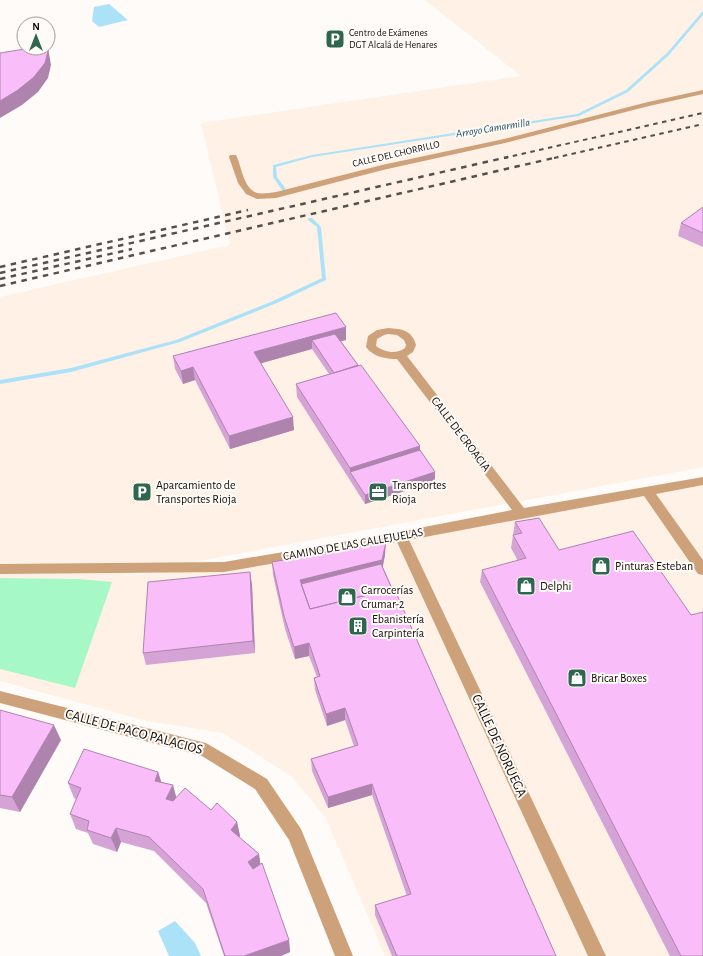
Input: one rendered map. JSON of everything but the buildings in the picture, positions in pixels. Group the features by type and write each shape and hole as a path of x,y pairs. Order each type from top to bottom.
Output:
{"street":[{"name":"CALLE DEL CHORRILLO","path":"233,157 242,183 249,192 257,196 276,195 382,168 505,141 648,104 703,92"},
{"name":"CALLE DE CROACIA","path":"400,355 521,513"},
{"name":"CAMINO DE LAS CALLEJUELAS","path":"0,569 224,567 402,537 521,513 703,482"},
{"path":"647,491 703,570"},
{"name":"CALLE DE NORUEGA","path":"402,537 597,956"},
{"name":"CALLE DE PACO PALACIOS","path":"0,697 206,750 261,784 295,835 344,956"}],"shaded area":[{"path":"425,0 703,0 703,467 119,576 224,567 703,481 703,956 385,956 326,818 291,776 223,733 147,721 0,681 0,297 230,245 201,123 521,76"}],"green space":[{"path":"0,578 79,579 112,582 75,688 0,669"}],"water":[{"path":"109,4 128,20 99,27 92,21 94,7"},
{"path":"175,921 195,943 201,956 169,956 158,931"}],"waterway":[{"name":"Arroyo Camarmilla","path":"284,189 275,177 274,166 312,156 578,115 627,91 668,54 703,13"},
{"path":"0,382 71,370 178,341 275,302 324,279 319,227 310,219"}],"railway":[{"path":"504,158 703,113"},
{"path":"554,158 703,124"},
{"path":"0,273 508,157"},
{"path":"0,286 558,157"},
{"path":"0,267 248,210"},
{"path":"0,279 132,249"}],"place":[{"name":"Centro de Exámenes DGT Alcalá de Henares","path":"335,39"},
{"name":"Aparcamiento de Transportes Rioja","path":"142,492"},
{"name":"Transportes Rioja","path":"378,492"},
{"name":"Pinturas Esteban","path":"601,566"},
{"name":"Delphi","path":"526,586"},
{"name":"Carrocerías Crumar-2","path":"347,597"},
{"name":"Ebanistería Carpintería","path":"358,626"},
{"name":"Bricar Boxes","path":"577,678"}]}
